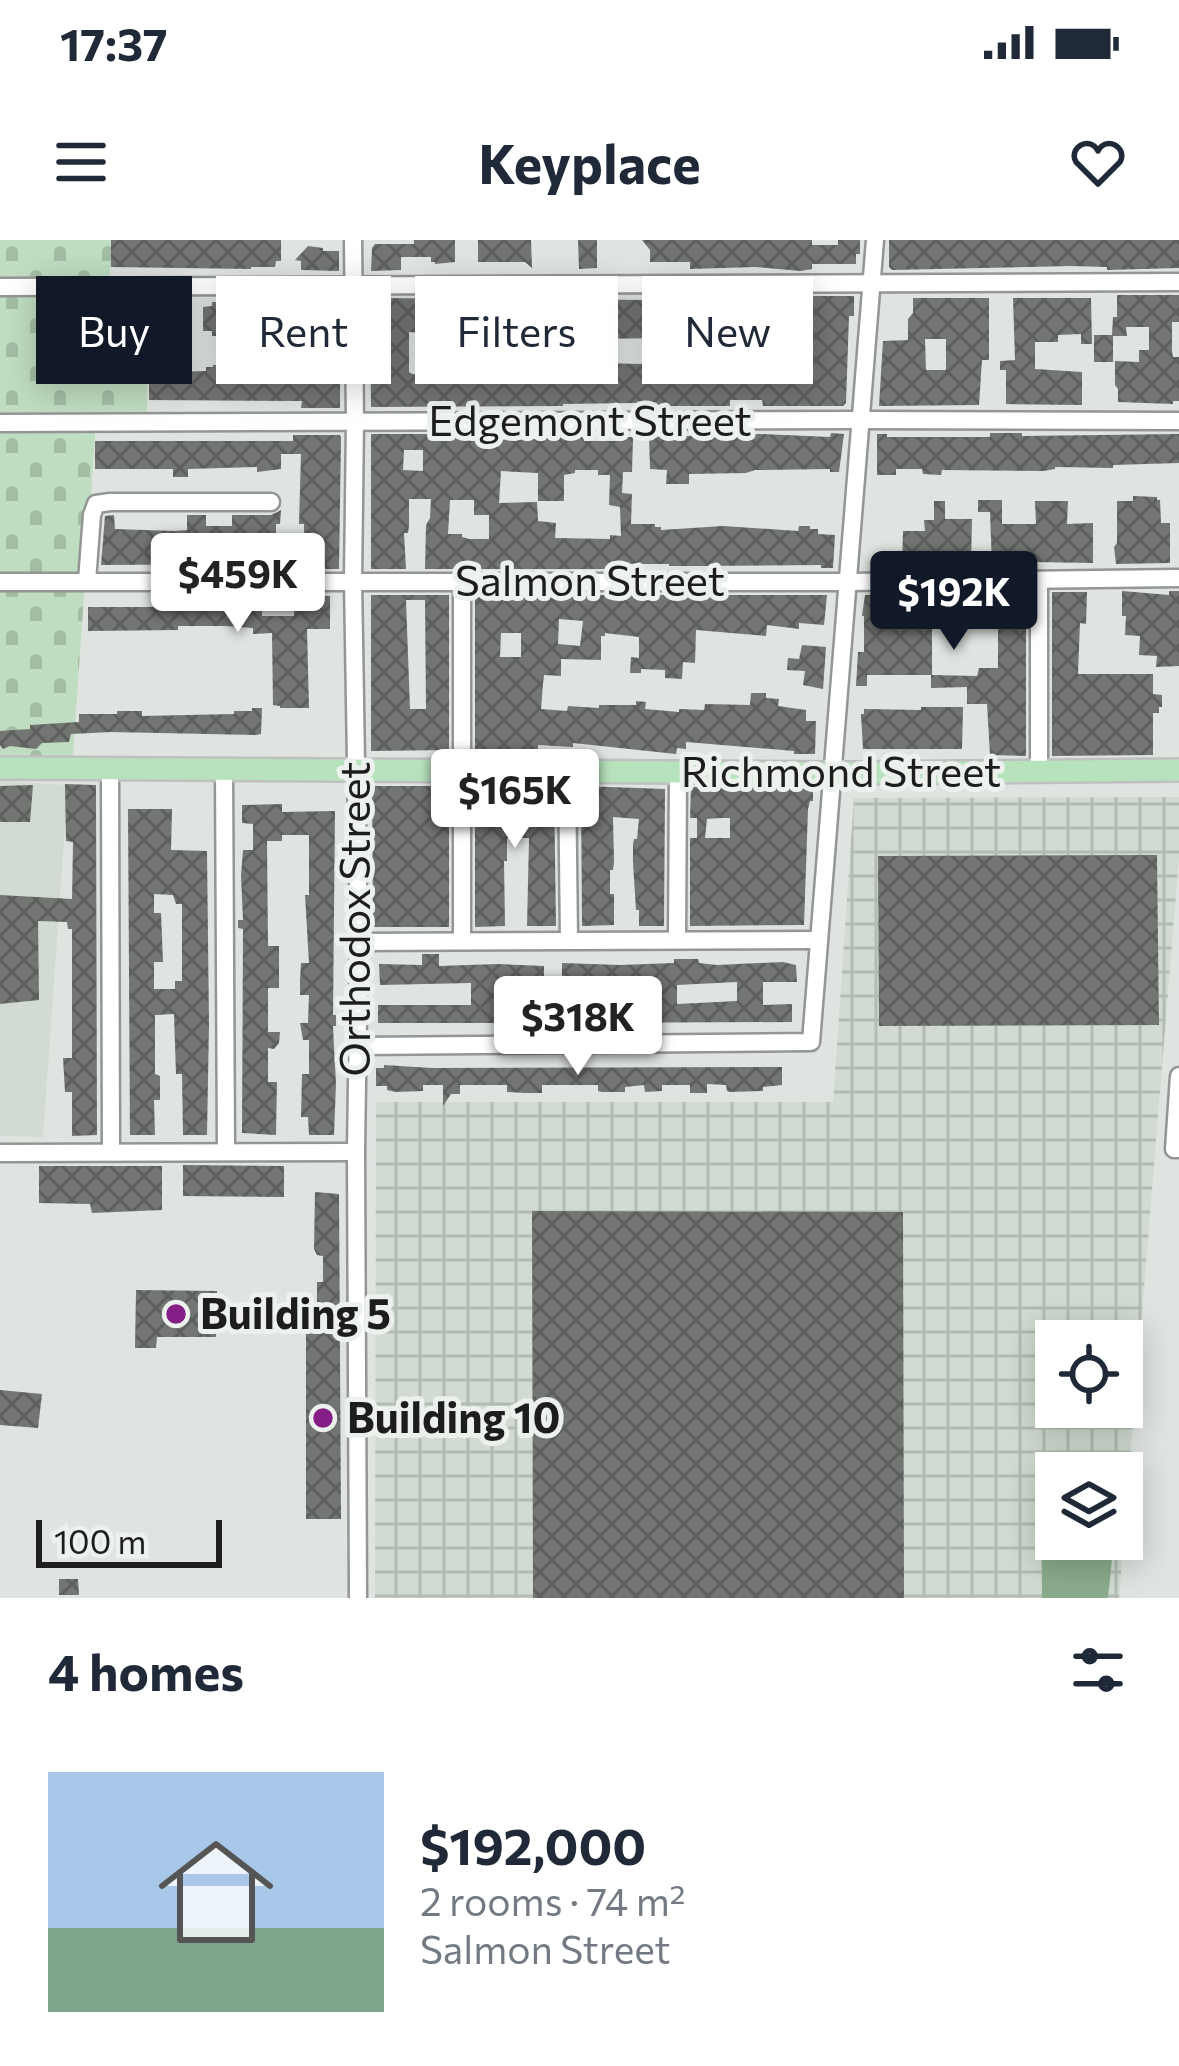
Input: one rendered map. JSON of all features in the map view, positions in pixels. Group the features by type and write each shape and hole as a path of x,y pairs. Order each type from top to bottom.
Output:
{"main road":[{"name":"Richmond Street","path":"0,768 1179,770"}],"street":[{"name":"Orthodox Street","path":"353,240 353,276"},
{"path":"356,1046 812,1042 875,240"},
{"path":"391,286 1179,282"},
{"path":"0,287 216,286"},
{"name":"Orthodox Street","path":"355,384 358,1598"},
{"name":"Edgemont Street","path":"0,423 1179,421"},
{"path":"87,581 96,504 271,502"},
{"name":"Salmon Street","path":"0,582 1179,578"},
{"path":"1039,580 1039,772"},
{"path":"462,581 463,940"},
{"path":"110,769 111,1151"},
{"path":"224,769 226,1151"},
{"path":"567,770 569,940"},
{"path":"676,940 678,772"},
{"path":"359,942 818,940"},
{"path":"1176,1149 1179,1076"},
{"path":"0,1153 356,1151"}],"shaded area":[{"path":"0,781 68,785 43,1137 0,1136"},
{"path":"1179,797 1179,857 1142,1320 1035,1320 1035,1428 1133,1428 1131,1452 1035,1452 1035,1560 1122,1560 1119,1598 375,1598 376,1102 833,1102 854,798"},
{"path":"1042,1560 1112,1560 1108,1598 1042,1598"}],"green space":[{"path":"0,240 113,240 110,276 36,276 36,384 147,384 147,423 96,423 72,769 0,768"}],"building":[{"path":"111,240 281,240 281,261 275,267 251,269 111,267"},
{"path":"414,240 455,240 455,262 435,264 431,257 401,257 401,270 371,271 375,244 414,244"},
{"path":"478,240 531,240 532,268 525,262 478,262"},
{"path":"578,240 597,240 597,268 579,269"},
{"path":"642,240 812,240 812,245 838,245 838,240 860,240 860,254 856,254 856,264 812,264 812,269 800,271 690,269 690,262 650,262 650,250"},
{"path":"889,240 1179,240 1179,268 892,270"},
{"path":"308,246 339,251 339,271 301,270 301,261 295,260"},
{"path":"1117,295 1179,295 1172,350 1173,357 1179,357 1179,401 1118,402 1115,361 1139,362 1139,350 1149,350 1149,327 1126,327 1127,336 1113,336 1113,362 1094,362 1094,335 1112,335"},
{"path":"813,296 854,296 846,403 763,406 762,400 730,400 730,406 371,407 371,384 391,384 391,298 415,298 409,372 415,374 415,384 618,384 618,363 642,364 642,384 813,384"},
{"path":"913,298 989,298 989,360 982,360 979,405 879,406 883,341 908,340 908,319","holes":["925,339 946,339 946,370 926,370"]},
{"path":"1013,298 1091,298 1092,344 1081,344 1081,334 1058,335 1058,342 1035,342 1035,369 1082,372 1082,405 1006,404 1006,370 1000,370 1000,361 1015,360"},
{"path":"618,300 642,300 642,338 618,339"},
{"path":"216,302 216,336 203,331 203,307"},
{"path":"213,365 216,384 340,384 340,408 301,408 302,401 149,400 149,384 192,384 192,371 206,371"},
{"path":"831,433 844,434 839,472 689,474 689,484 666,484 667,470 650,469 649,437 830,437"},
{"path":"990,433 1179,434 1179,463 1043,471 942,470 941,475 896,469 896,475 877,475 877,434 990,437"},
{"path":"371,434 492,440 549,438 549,434 584,437 584,441 633,437 632,472 623,472 622,493 632,494 631,524 655,524 661,530 723,526 798,531 799,526 810,526 818,534 835,535 833,568 619,564 619,569 425,569 431,499 409,499 406,569 371,569","holes":["404,450 423,450 423,471 403,470","598,470 598,475 610,475 609,505 620,507 621,536 555,538 556,523 538,521 537,502 499,503 501,471 538,473 538,501 564,501 564,475","450,500 474,500 474,515 489,515 489,539 448,534"]},
{"path":"293,435 340,435 339,569 283,569 283,560 304,560 304,524 299,524 301,454 281,454 281,469 257,472 257,467 188,469 188,477 173,477 173,469 95,469 95,441 293,441"},
{"path":"1133,496 1160,500 1161,523 1170,523 1170,563 1116,564 1117,501 1133,501"},
{"path":"978,500 1002,500 1002,524 1036,524 1035,501 1068,501 1067,524 1093,523 1093,563 992,566 990,512 978,512"},
{"path":"934,501 945,501 945,519 972,519 971,566 902,566 903,531 925,531 924,520 934,520"},
{"path":"281,510 280,524 276,524 276,561 101,565 105,516 114,515 115,529 174,531 187,530 187,515 206,515 206,526 232,526 232,515 271,515"},
{"path":"1122,591 1169,595 1169,591 1179,591 1179,666 1156,667 1157,656 1139,655 1140,636 1125,635"},
{"path":"1052,592 1087,592 1078,674 1153,674 1153,694 1162,695 1162,707 1153,713 1153,755 1052,756"},
{"path":"1026,593 1026,756 990,755 987,704 967,704 967,687 931,688 931,675 867,675 867,686 856,686 858,652 864,652 865,595","holes":["932,623 998,624 998,668 979,668 977,676 931,675"]},
{"path":"371,595 449,595 449,750 371,751","holes":["406,600 425,600 426,709 410,709"]},
{"path":"475,595 827,595 824,625 799,623 799,629 767,625 766,636 696,630 695,663 683,662 682,679 665,678 665,670 630,673 631,657 639,658 639,637 605,633 601,660 561,659 561,676 544,675 541,709 567,711 568,706 599,708 636,705 636,701 646,702 645,709 679,712 704,710 705,704 750,705 751,693 766,693 766,698 779,699 778,706 806,710 806,721 816,721 815,754 686,742 686,749 677,748 676,754 573,743 573,747 538,745 538,752 475,750","holes":["559,619 583,621 580,646 558,644","501,633 521,633 521,657 500,657"]},
{"path":"294,596 330,596 330,629 307,629 309,708 273,705 272,633 253,634 253,628 226,626 88,631 88,607 262,607 262,616 294,616"},
{"path":"802,645 826,647 823,689 803,685 805,671 787,670 788,658 799,659"},
{"path":"963,707 962,749 863,749 864,709"},
{"path":"262,708 261,734 111,732 71,734 69,742 42,743 36,749 3,749 0,745 0,731 79,722 79,714 234,714"},
{"path":"65,784 96,785 97,1135 72,1136 72,1092 65,1092 63,1058 72,1058 72,929 67,922 38,921 39,1000 0,1004 0,895 72,899 73,842 66,841"},
{"path":"33,785 30,822 0,822 0,786"},
{"path":"372,786 449,786 449,927 373,927"},
{"path":"475,786 554,787 556,926 527,926 529,838 507,838 505,926 475,927"},
{"path":"581,786 665,789 664,926 639,926 633,844 639,819 613,817 610,894 614,894 614,925 582,926"},
{"path":"691,787 813,788 808,809 804,925 690,926 690,838 697,838 697,818 690,818","holes":["730,818 730,838 705,838 707,819"]},
{"path":"282,804 282,812 335,811 334,1135 309,1135 308,1117 301,1117 302,1074 309,1074 309,1040 303,1040 300,1023 308,1023 309,995 300,995 300,980 301,963 309,963 305,895 309,895 309,835 282,835 282,841 267,841 268,946 279,946 279,988 268,988 268,1032 280,1032 279,1043 268,1048 268,1082 277,1082 276,1135 242,1133 243,929 238,928 238,920 243,920 243,850 253,850 253,824 242,823 242,805"},
{"path":"128,809 172,809 171,850 207,851 207,1135 183,1135 174,1014 155,1015 160,1100 154,1100 155,1135 130,1135","holes":["154,894 173,895 176,904 182,904 182,981 175,981 175,989 154,989 154,962 163,962 161,913 154,913"]},
{"path":"1157,855 1159,1025 879,1026 878,856"},
{"path":"422,954 439,954 439,966 544,966 544,1023 378,1023 378,1005 471,1005 471,983 380,985 379,964 422,965"},
{"path":"674,959 698,959 717,965 796,965 797,982 763,982 763,1005 792,1004 792,1022 562,1023 562,1005 581,1003 581,982 562,982 562,963 674,963","holes":["737,982 737,1001 677,1004 677,985"]},
{"path":"782,1067 782,1085 730,1092 726,1085 707,1084 707,1093 690,1093 690,1085 662,1085 662,1091 645,1092 644,1085 625,1087 625,1092 602,1092 598,1085 542,1085 542,1093 525,1093 507,1092 507,1085 460,1085 460,1094 451,1094 443,1106 443,1085 396,1092 376,1086 376,1068"},
{"path":"183,1165 284,1166 284,1197 183,1196"},
{"path":"39,1166 162,1166 162,1210 92,1213 90,1204 39,1203"},
{"name":"Building 10","path":"315,1192 339,1194 341,1519 306,1519 306,1316 317,1316 317,1282 323,1282 323,1256 314,1249"},
{"path":"532,1211 903,1212 904,1598 533,1598"},
{"name":"Building 5","path":"136,1290 217,1291 216,1337 157,1337 156,1348 135,1348"},
{"path":"0,1390 42,1394 38,1428 0,1425"},
{"path":"59,1579 78,1579 79,1595 59,1595"}],"place":[{"name":"Building 5","path":"176,1314"},
{"name":"Building 10","path":"323,1418"}]}
